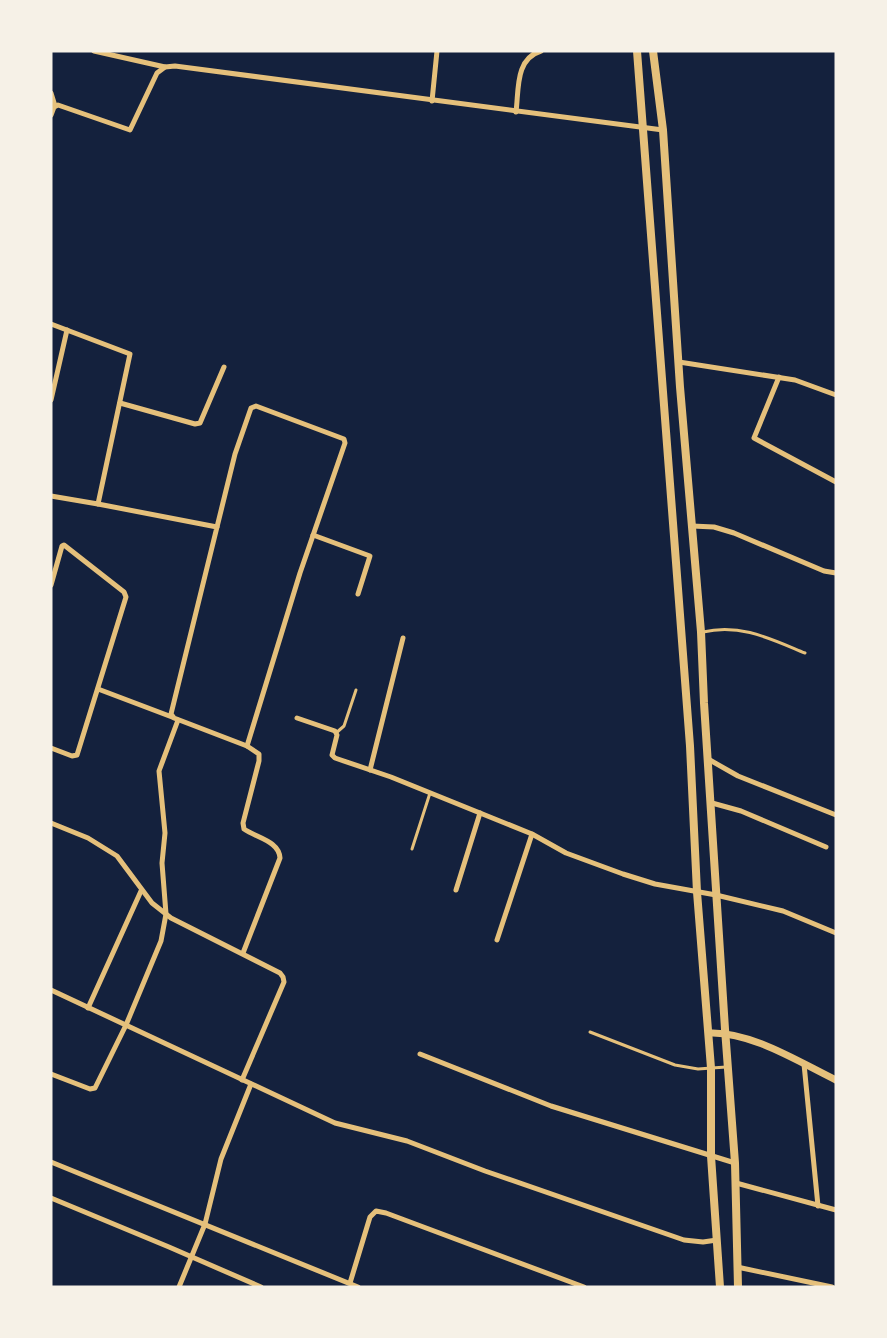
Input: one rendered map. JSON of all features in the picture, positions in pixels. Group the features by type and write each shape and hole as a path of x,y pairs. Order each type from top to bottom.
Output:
{"main road":[{"path":"637,51 690,746 697,892 711,1068 711,1156 720,1287"},
{"path":"653,51 663,130 701,632 716,895 735,1163 738,1287"}],"street":[{"path":"94,51 165,67 175,66 663,130"},
{"path":"432,101 437,51"},
{"path":"516,112 521,70 525,60 531,54 541,51"},
{"path":"55,106 130,130 157,73 165,67"},
{"path":"51,93 55,106 51,115"},
{"path":"51,324 130,354 98,504"},
{"path":"51,400 67,330"},
{"path":"679,362 795,380 836,395"},
{"path":"120,403 195,424 200,423 225,367"},
{"path":"779,377 754,438 836,482"},
{"path":"51,1074 90,1089 95,1088 126,1025 161,941 166,914 162,863 165,833 159,771 175,718 235,454 251,408 255,406 344,439 345,443 313,535 247,746"},
{"path":"51,496 217,527"},
{"path":"692,526 725,530 824,571 836,573"},
{"path":"313,535 370,556 358,594"},
{"path":"51,585 64,545 124,592 125,601 77,755 72,756 51,748"},
{"path":"370,770 403,638"},
{"path":"98,688 247,746 258,754 259,761 243,823 244,829 275,845 280,851 280,858 243,953"},
{"path":"297,718 336,733 333,757 532,834 553,847 655,884 716,895 783,911 836,933"},
{"path":"708,759 738,776 836,815"},
{"path":"712,803 741,811 826,847"},
{"path":"456,890 480,813"},
{"path":"51,823 88,838 117,856 141,891 166,914 243,953 284,977 284,982 242,1080"},
{"path":"497,940 532,834"},
{"path":"88,1008 141,891"},
{"path":"51,990 335,1123 407,1141 684,1240 703,1242 718,1239"},
{"path":"709,1034 725,1032 753,1041 836,1080"},
{"path":"420,1054 550,1106 735,1163"},
{"path":"804,1064 818,1206"},
{"path":"179,1287 206,1224 225,1149 251,1084"},
{"path":"51,1162 358,1287"},
{"path":"736,1183 836,1210"},
{"path":"51,1198 261,1287"},
{"path":"350,1283 370,1217 376,1211 584,1287"},
{"path":"737,1267 832,1287"}],"lane":[{"path":"701,632 719,628 753,632 805,653"},
{"path":"336,733 344,726 356,690"},
{"path":"412,849 430,793"},
{"path":"590,1032 675,1065 698,1069 728,1067"}]}
